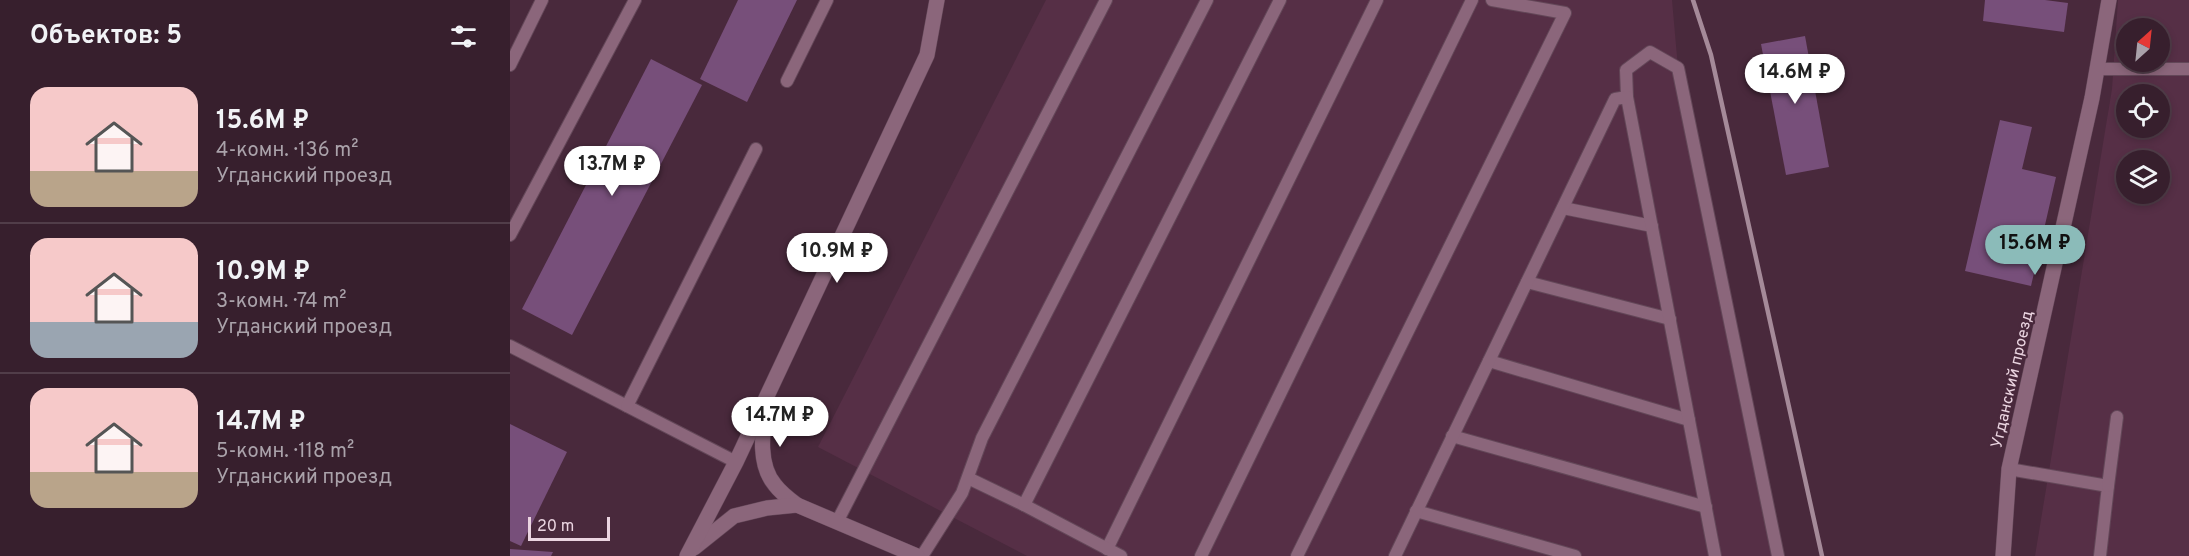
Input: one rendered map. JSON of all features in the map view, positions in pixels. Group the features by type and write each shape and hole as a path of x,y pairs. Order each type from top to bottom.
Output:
{"street":[{"path":"688,554 736,462 927,55 937,0"},
{"name":"Угданский проезд","path":"2003,556 2009,469 2097,69 2109,0"},
{"path":"769,391 762,434 765,464 773,484 796,505 916,556"},
{"path":"688,554 734,516 767,508 796,505"}],"lane":[{"path":"510,65 542,0"},
{"path":"510,235 635,0"},
{"path":"787,81 827,0"},
{"path":"837,522 1106,0"},
{"path":"922,556 962,493 982,438 1207,0"},
{"path":"1024,505 1280,0"},
{"path":"1107,549 1377,0"},
{"path":"1201,556 1472,0"},
{"path":"1297,556 1565,13 1492,0"},
{"path":"1715,556 1627,97 1626,70 1650,52 1678,68 1778,556"},
{"path":"2097,69 2189,69"},
{"path":"1395,556 1615,99 1627,97"},
{"path":"627,406 756,149"},
{"path":"1563,208 1652,225"},
{"path":"1527,282 1670,318"},
{"path":"510,346 736,462"},
{"path":"1489,361 1689,420"},
{"path":"2100,556 2117,417"},
{"path":"1452,436 1706,507"},
{"path":"2009,469 2108,486"},
{"path":"968,478 1121,556"},
{"path":"1416,511 1575,556"}],"shaded area":[{"path":"1046,0 1672,0 1678,68 1783,556 1027,556 818,447"},
{"path":"2118,0 2189,0 2189,556 2035,556 2112,89 2116,30 2116,72 2170,72 2170,18 2117,18"}],"building":[{"path":"738,0 797,0 747,102 700,79"},
{"path":"1985,0 2045,0 2068,3 2064,32 1983,21"},
{"path":"1805,36 1829,167 1786,175 1761,44"},
{"path":"651,59 702,85 572,335 522,309"},
{"path":"2000,120 2032,127 2022,169 2056,177 2031,286 1965,271"},
{"path":"510,424 567,452 521,546 510,541"},
{"path":"510,549 553,552 551,556 510,556"}],"railway":[{"path":"1693,0 1711,55 1822,556"}]}
